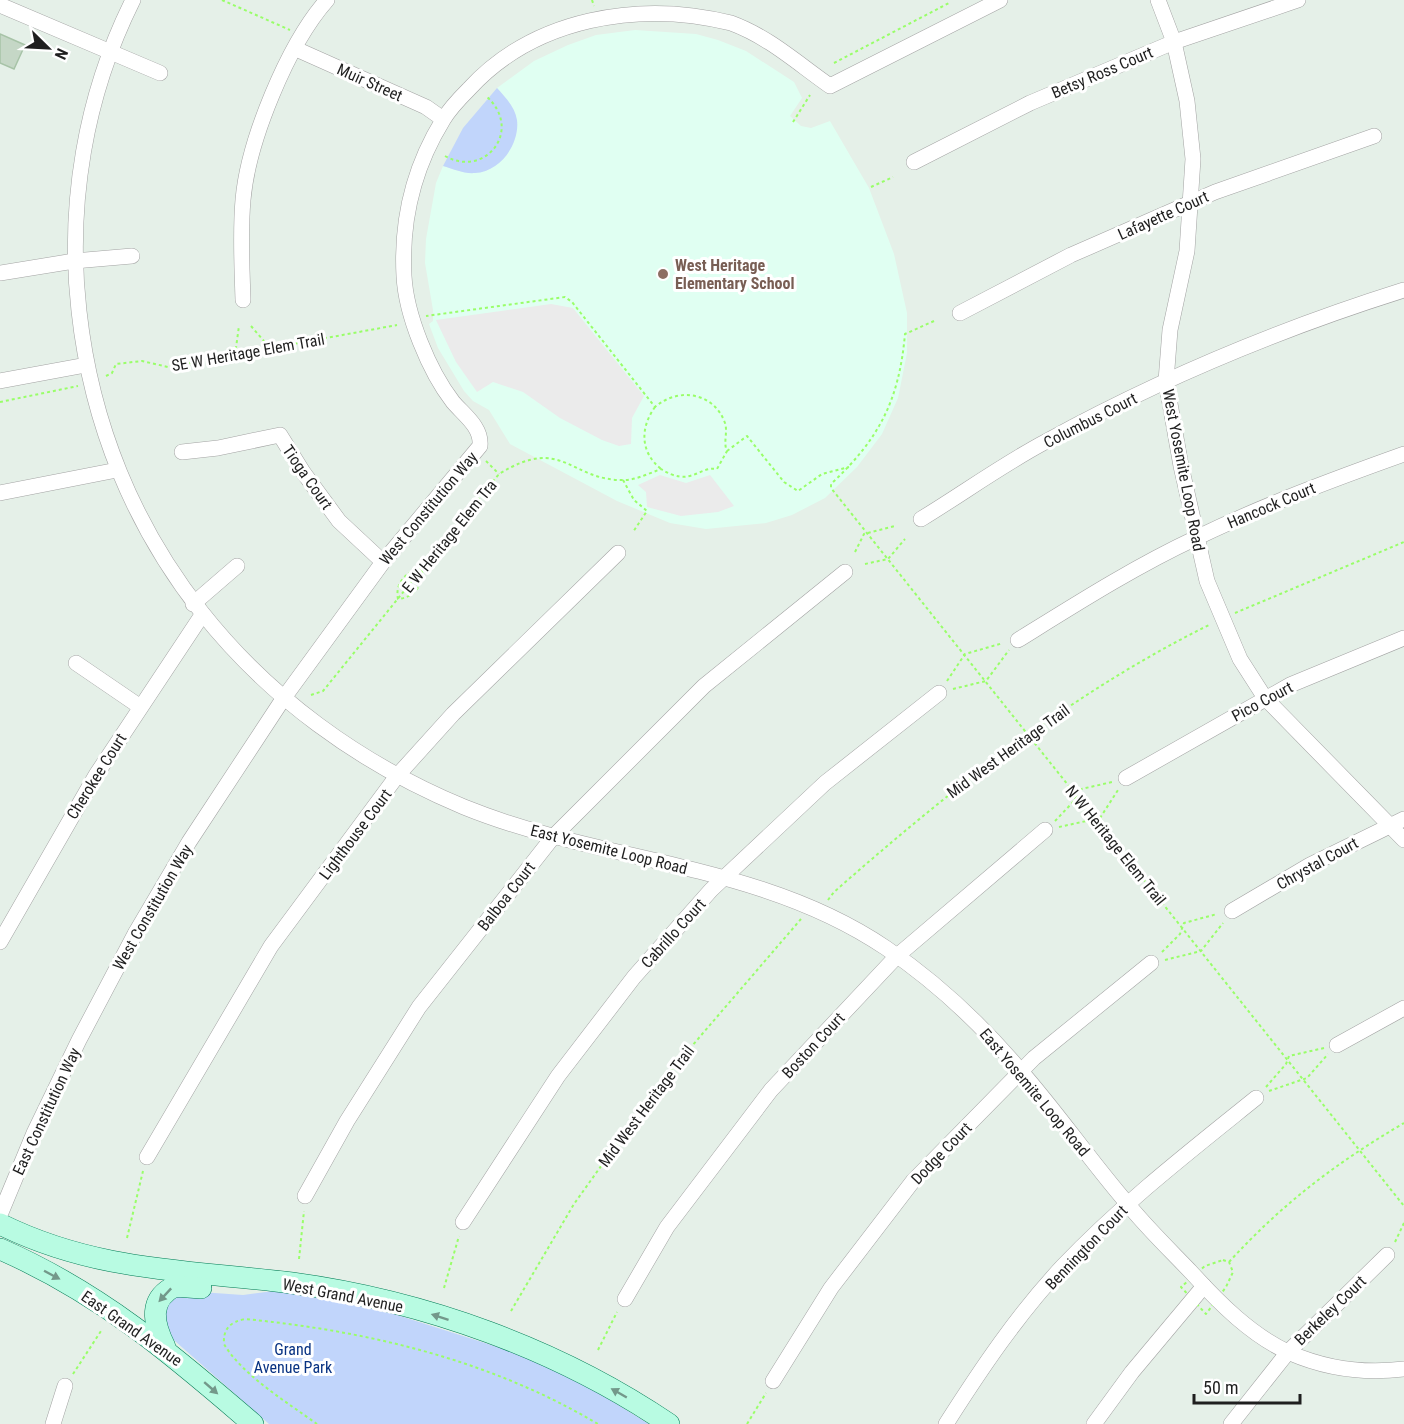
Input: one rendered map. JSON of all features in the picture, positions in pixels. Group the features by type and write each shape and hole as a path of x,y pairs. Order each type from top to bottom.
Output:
{"street":[{"name":"East Yosemite Loop Road","path":"132,0 110,52 85,138 76,208 74,261 86,365 99,417 117,470 152,540 198,609 283,699 329,734 397,776 466,808 553,837 724,876 816,908 897,956 963,1007 1021,1071 1127,1204 1204,1286 1240,1320 1288,1352 1347,1371 1382,1372 1404,1369"},
{"path":"243,300 243,198 250,161 273,93 300,42 327,0"},
{"name":"West Constitution Way","path":"79,1040 136,932 189,842 283,699 383,562 476,453 480,434 443,388 431,367 421,343 404,279 404,230 415,178 443,119 483,74 523,43 560,25 596,15 643,10 675,11 730,23 779,47 830,86 973,5 1000,0"},
{"name":"West Yosemite Loop Road","path":"1158,0 1174,42 1192,137 1192,202 1187,251 1170,330 1166,381 1196,538 1208,581 1240,658 1265,698 1404,840"},
{"name":"Betsy Ross Court","path":"914,162 1030,103 1174,42 1298,0"},
{"path":"0,5 160,73"},
{"name":"Muir Street","path":"300,42 426,107 443,119"},
{"name":"Lafayette Court","path":"960,313 1071,255 1192,202 1374,136"},
{"path":"0,273 74,261 132,256"},
{"name":"Columbus Court","path":"921,519 1044,442 1166,381 1324,315 1404,290"},
{"path":"0,381 86,365"},
{"name":"Tioga Court","path":"182,452 218,448 280,435 303,472 339,520 383,562"},
{"name":"Hancock Court","path":"1018,640 1108,585 1196,538 1324,482 1404,454"},
{"path":"0,493 117,470"},
{"name":"Lighthouse Court","path":"147,1157 271,946 397,776 453,714 618,553"},
{"name":"Cherokee Court","path":"0,942 55,843 198,609 237,566"},
{"name":"Balboa Court","path":"305,1196 347,1121 419,1007 553,837 704,686 845,572"},
{"name":"Pico Court","path":"1126,778 1265,698 1404,638"},
{"path":"76,663 139,706"},
{"name":"Cabrillo Court","path":"463,1222 558,1076 634,977 724,876 825,783 939,693"},
{"name":"Chrystal Court","path":"1232,911 1310,865 1404,819"},
{"name":"Boston Court","path":"625,1299 667,1227 771,1089 897,956 1045,830"},
{"name":"Dodge Court","path":"773,1381 831,1287 913,1181 1021,1071 1151,963"},
{"path":"1337,1045 1404,1008"},
{"name":"East Constitution Way","path":"0,1215 34,1133 79,1040"},
{"name":"Bennington Court","path":"946,1424 983,1366 1062,1268 1127,1204 1256,1098"},
{"name":"West Grand Avenue","path":"0,1224 33,1238 101,1260 185,1274 341,1291 423,1311 519,1343 579,1371 669,1424"},
{"name":"East Grand Avenue","path":"0,1249 98,1300 166,1348 253,1424"},
{"name":"Berkeley Court","path":"1231,1424 1288,1352 1387,1255"},
{"path":"166,1348 155,1327 154,1318 158,1303 164,1293 175,1286 213,1288 238,1279"},
{"path":"1094,1424 1132,1372 1204,1286"},
{"path":"53,1424 65,1386"}],"path":[{"path":"222,0 300,42"},
{"path":"834,63 949,3"},
{"path":"793,122 810,95"},
{"path":"445,156 455,161 467,162 487,155 496,147 502,135 502,121 496,105 486,96"},
{"path":"872,187 893,177"},
{"path":"432,315 565,297 572,302 655,406"},
{"path":"727,451 747,436 784,482 798,491 822,474 849,467 869,445 884,418 896,383 905,334 934,321"},
{"name":"SE W Heritage Elem Trail","path":"106,376 112,373 116,364 138,361 168,368 396,325"},
{"path":"235,355 239,326"},
{"path":"252,326 270,348"},
{"path":"0,402 70,389"},
{"path":"661,469 649,456 644,440 647,421 655,406 676,395 687,394 704,399 713,405 724,422 727,451"},
{"name":"E W Heritage Elem Tra","path":"311,695 323,692 499,474 523,461 552,457 588,473 623,480 661,469 676,476 694,476 717,469 727,451"},
{"path":"476,453 499,474"},
{"name":"N W Heritage Elem Trail","path":"849,467 831,484 831,488 1404,1206"},
{"path":"623,480 634,500 647,511 633,532"},
{"path":"855,552 864,534 895,526"},
{"path":"865,564 888,559 905,539"},
{"path":"1239,611 1404,542"},
{"path":"417,569 422,569 422,580 415,592 398,599 398,588 404,576 417,569"},
{"name":"Mid West Heritage Trail","path":"828,900 834,892 934,805 1028,734 1076,702 1206,627"},
{"path":"939,693 964,654 1018,640"},
{"path":"939,693 986,681 1018,640"},
{"path":"1045,830 1075,800 1077,790 1126,778"},
{"path":"1045,830 1096,820 1126,778"},
{"path":"1151,963 1180,934 1184,923 1232,911"},
{"path":"1151,963 1201,951 1232,911"},
{"name":"Mid West Heritage Trail","path":"511,1311 574,1204 661,1082 802,918"},
{"path":"1256,1098 1286,1064 1287,1058 1337,1045"},
{"path":"1256,1098 1279,1086 1304,1079 1337,1045"},
{"path":"1229,1262 1292,1199 1359,1150 1404,1123"},
{"path":"127,1238 147,1157"},
{"path":"299,1259 305,1196"},
{"path":"444,1288 463,1222"},
{"path":"1387,1255 1404,1223"},
{"path":"1205,1266 1223,1260 1229,1262 1233,1272 1226,1287"},
{"path":"598,1350 625,1299"},
{"path":"317,1424 261,1382 228,1352 224,1344 224,1335 235,1321 245,1319 308,1326 393,1341 498,1376 598,1424"},
{"path":"65,1386 101,1331"},
{"path":"747,1424 773,1381"}],"shaded area":[{"name":"West Heritage Elementary School","path":"635,30 696,34 718,40 746,51 794,82 802,98 790,116 801,126 811,128 830,121 869,188 894,254 907,313 907,353 898,398 882,434 857,467 825,498 792,515 766,523 706,529 670,523 617,501 510,444 489,410 473,401 464,391 438,348 429,324 433,321 433,310 425,263 426,239 436,183 443,166 463,172 486,171 507,155 511,105 497,88 534,61 568,45 596,35"},
{"path":"551,304 573,308 644,396 632,418 631,444 619,446 602,440 560,418 523,392 493,382 477,392 456,362 436,320"},
{"path":"660,475 686,483 710,475 734,506 718,512 681,516 647,507 646,492 638,485"}],"green space":[{"path":"497,88 507,99 516,115 517,129 512,147 493,168 484,171 463,172 443,166 463,128"},
{"name":"Grand Avenue Park","path":"186,1291 243,1295 274,1291 293,1292 369,1306 519,1354 578,1380 649,1424 269,1424 167,1334 165,1312 168,1303"}],"building":[{"path":"0,34 25,45 14,69 0,63"}],"place":[{"name":"West Heritage Elementary School","path":"663,274"}]}
